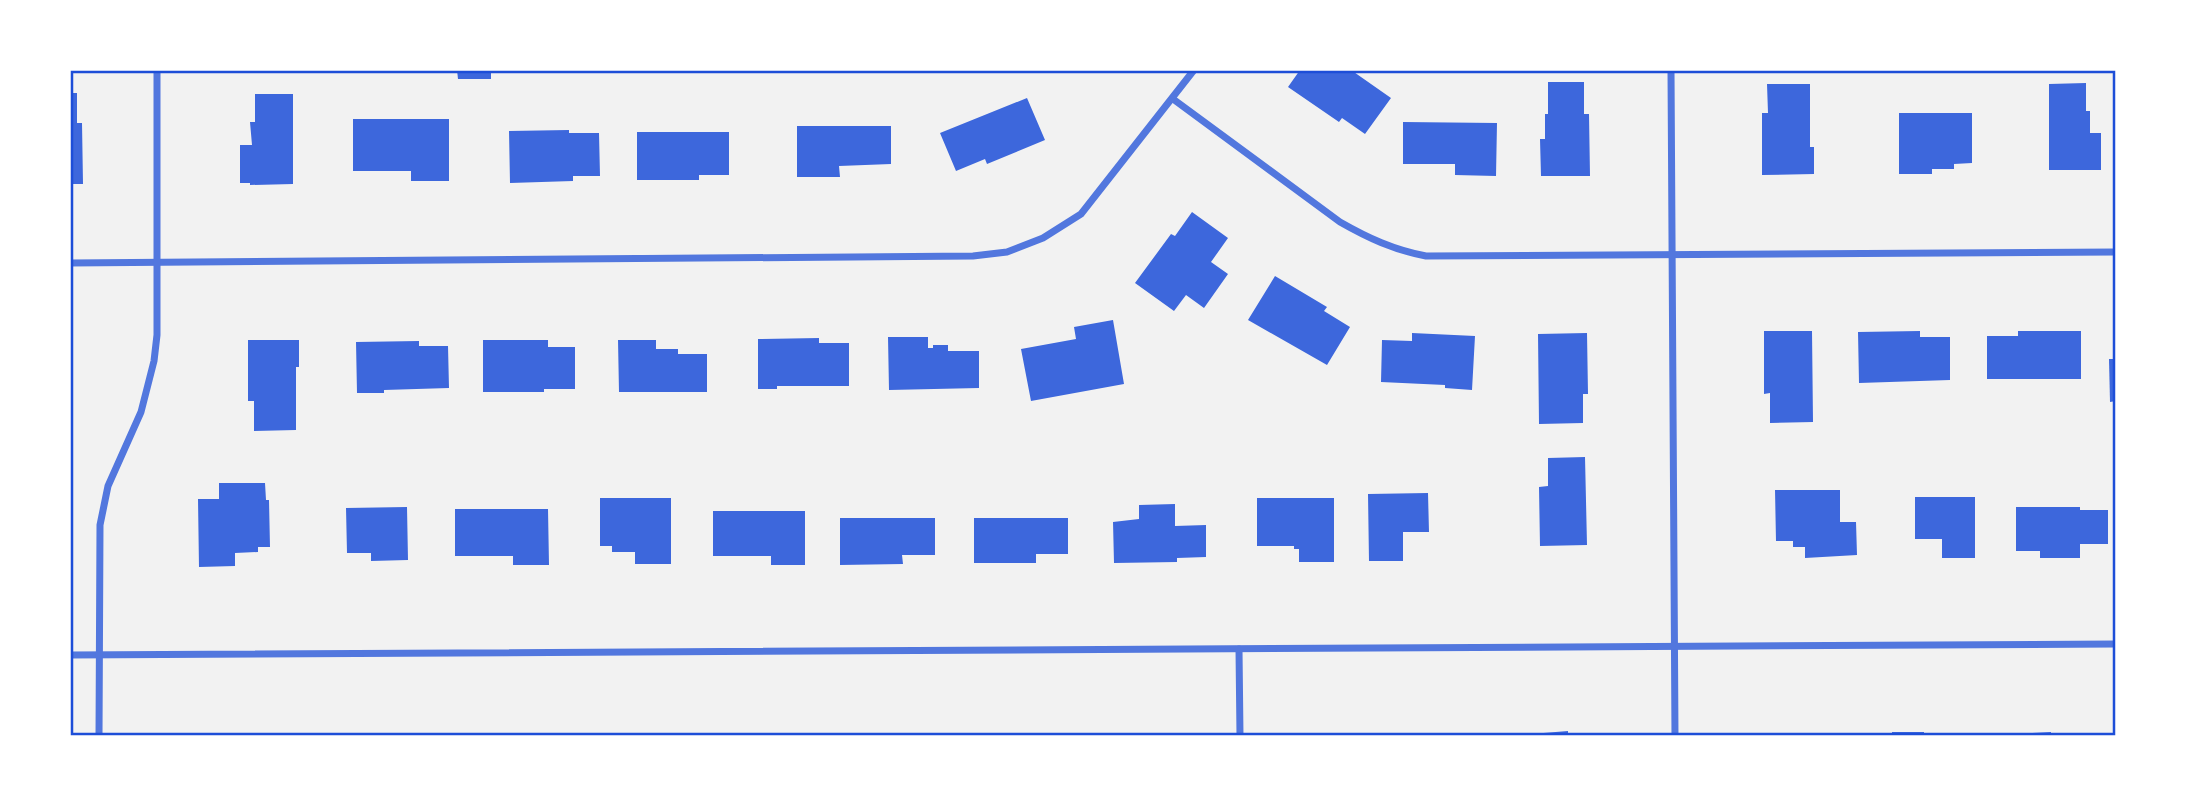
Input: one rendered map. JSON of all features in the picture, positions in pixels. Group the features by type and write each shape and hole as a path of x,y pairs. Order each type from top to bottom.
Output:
{"street":[{"path":"99,736 100,525 108,486 141,412 149,385 157,335 157,70"},
{"path":"70,263 973,256 1007,252 1043,239 1081,214 1194,70"},
{"path":"1671,70 1675,736"},
{"path":"1172,99 1339,222 1369,239 1400,251 1426,256 2116,252"},
{"path":"70,655 2116,644"},
{"path":"1239,649 1240,736"}],"building":[{"path":"457,70 491,70 491,79 458,79"},
{"path":"1300,70 1351,70 1391,98 1365,134 1342,118 1339,122 1288,87"},
{"path":"1548,82 1584,82 1584,114 1589,114 1590,176 1541,176 1540,139 1545,139"},
{"path":"2086,83 2086,111 2090,111 2090,133 2101,133 2101,170 2049,170 2049,84"},
{"path":"1767,84 1810,84 1810,147 1814,147 1814,174 1762,175 1762,113 1768,113"},
{"path":"70,93 77,93 77,123 82,123 83,184 70,184"},
{"path":"255,94 293,94 293,184 240,183 240,145 252,145 250,122 255,122"},
{"path":"1027,98 1045,140 987,164 985,159 956,171 940,133"},
{"path":"1899,113 1972,113 1972,163 1954,164 1954,169 1932,169 1932,174 1899,174"},
{"path":"353,119 449,119 449,181 411,181 411,171 353,171"},
{"path":"1403,122 1497,123 1496,176 1455,175 1455,164 1403,164"},
{"path":"797,126 891,126 891,164 839,166 840,177 797,177"},
{"path":"569,130 569,133 599,133 600,176 573,176 573,181 510,183 509,131"},
{"path":"637,132 729,132 729,175 699,175 699,180 637,180"},
{"path":"1192,212 1228,238 1211,262 1228,274 1204,308 1186,295 1174,311 1135,283 1171,234 1175,236"},
{"path":"1275,276 1327,307 1324,311 1350,327 1327,365 1248,320"},
{"path":"1113,320 1124,384 1031,401 1021,349 1076,339 1074,327"},
{"path":"1764,331 1812,331 1813,422 1770,423 1770,393 1764,394"},
{"path":"1920,331 1920,337 1950,337 1950,380 1859,383 1858,332"},
{"path":"2018,331 2081,331 2081,379 1987,379 1987,336 2018,336"},
{"path":"1412,333 1475,336 1472,390 1445,388 1445,385 1381,382 1382,340 1412,341"},
{"path":"1587,333 1588,394 1583,394 1583,423 1539,424 1538,334"},
{"path":"888,337 928,337 928,348 933,348 933,345 948,345 948,351 979,351 979,388 889,390"},
{"path":"819,338 819,343 849,343 849,386 777,386 777,389 758,389 758,339"},
{"path":"248,340 299,340 296,430 254,431 254,401 248,401"},
{"path":"483,340 548,340 548,347 575,347 575,389 483,392"},
{"path":"618,340 656,340 656,349 678,349 678,354 707,354 707,392 619,392"},
{"path":"419,341 419,346 448,346 449,388 357,393 356,342"},
{"path":"2109,359 2116,359 2116,401 2110,402"},
{"path":"1585,457 1587,545 1540,546 1539,487 1548,486 1548,458"},
{"path":"219,483 265,483 266,500 269,500 270,547 258,547 258,552 235,553 235,566 199,567 198,499 219,499"},
{"path":"1775,490 1840,490 1840,522 1856,522 1857,555 1805,558 1805,547 1793,547 1793,541 1776,541"},
{"path":"1428,493 1429,532 1403,532 1403,561 1369,561 1368,494"},
{"path":"1915,497 1975,497 1975,558 1942,558 1942,539 1915,539"},
{"path":"600,498 671,498 671,564 635,564 635,552 612,552 612,546 600,546"},
{"path":"1257,498 1334,498 1334,562 1299,562 1299,549 1294,549 1294,546 1257,546"},
{"path":"1175,504 1175,526 1206,525 1206,557 1177,558 1177,562 1114,563 1113,522 1139,519 1139,505"},
{"path":"407,507 408,560 371,561 371,553 347,553 346,508"},
{"path":"2016,507 2108,510 2108,544 2080,544 2080,558 2040,558 2040,551 2016,551"},
{"path":"455,509 548,509 549,565 513,565 513,556 455,556"},
{"path":"713,511 805,511 805,565 771,565 771,556 713,556"},
{"path":"840,518 935,518 935,555 902,555 903,564 840,565"},
{"path":"974,518 1068,518 1068,554 1036,554 1036,563 974,563"},
{"path":"1568,731 1568,736 1531,736 1531,734"},
{"path":"1892,732 1924,732 1924,736 1892,736"},
{"path":"2051,732 2051,736 2016,736 2016,734"}]}
